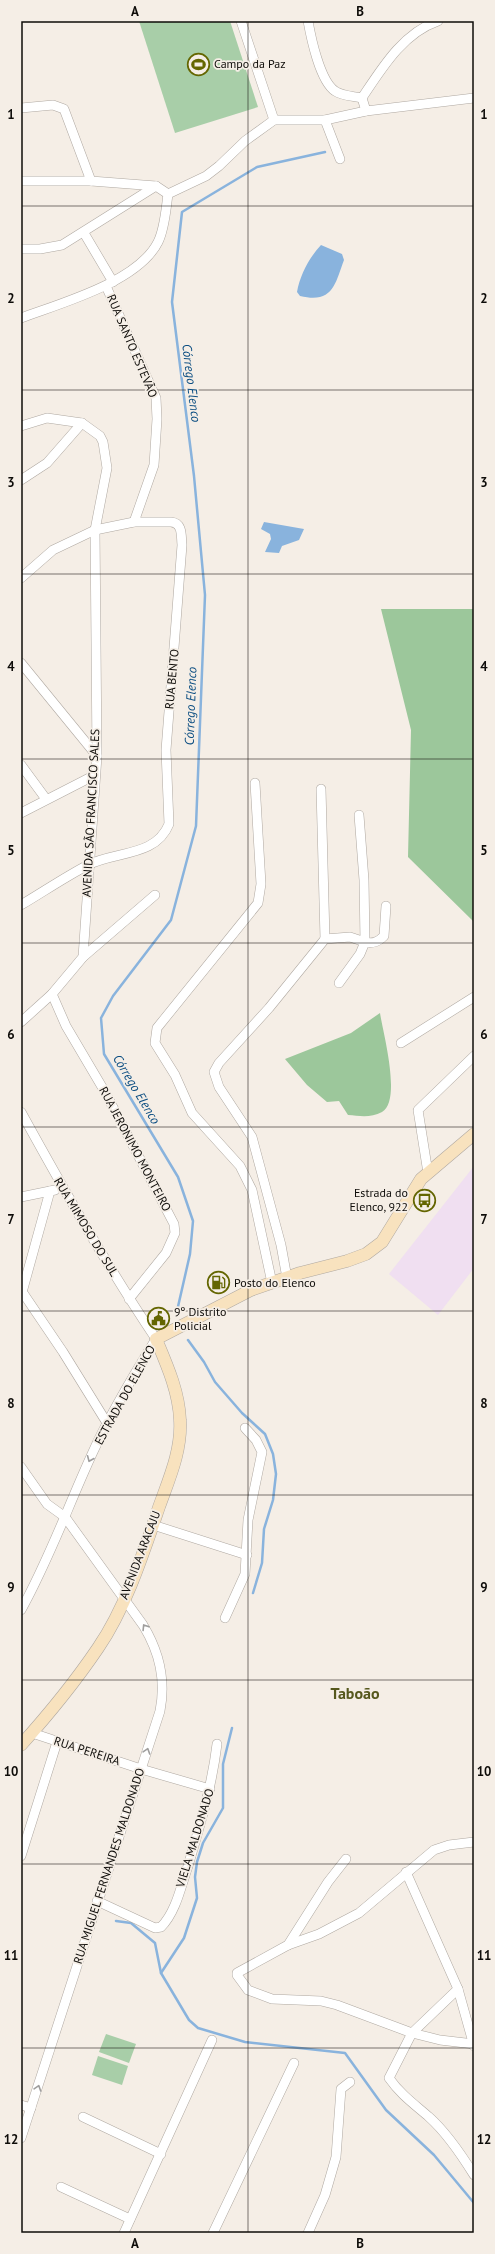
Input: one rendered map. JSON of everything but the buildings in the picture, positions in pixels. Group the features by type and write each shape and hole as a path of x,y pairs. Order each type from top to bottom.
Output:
{"street":[{"path":"241,21 274,120"},
{"path":"308,21 323,76 330,88 342,94 362,98"},
{"path":"362,98 398,48 415,33 438,21"},
{"path":"362,98 366,111"},
{"path":"21,181 91,181 156,186 168,194 206,176 219,166 245,141 274,120 325,120 366,111 474,98"},
{"path":"21,108 53,105 64,109 91,181"},
{"path":"325,120 340,159"},
{"path":"21,249 40,249 62,245 84,233 156,186"},
{"name":"RUA SANTO ESTEVÃO","path":"134,522 154,465 157,434 156,398 110,284 148,256 159,242 168,194"},
{"path":"21,318 110,284 84,233"},
{"path":"21,426 46,418 82,424"},
{"path":"21,480 47,463 82,424"},
{"name":"AVENIDA SÃO FRANCISCO SALES","path":"82,424 100,436 106,451 107,468 95,530 97,756 83,956"},
{"name":"RUA BENTO","path":"21,578 53,550 95,530 134,522 176,522 180,526 181,534 166,750 170,824 162,839 149,847 89,865"},
{"path":"21,663 97,756"},
{"path":"21,765 46,799"},
{"path":"21,813 95,775"},
{"path":"255,783 261,884 258,903 157,1028 155,1039 157,1048 175,1075 192,1113 240,1166 252,1190 272,1283"},
{"path":"287,1278 281,1245 252,1137 219,1087 214,1072 219,1063 269,1008 325,939 321,788"},
{"path":"339,983 360,954 365,942 364,880 359,814"},
{"path":"21,905 89,865"},
{"path":"21,1022 52,994 83,956 155,896"},
{"path":"325,939 350,938 371,944 378,941 384,936 386,906"},
{"name":"RUA JERONIMO MONTEIRO","path":"52,994 66,1026 105,1092 174,1224 176,1233 166,1253 129,1299"},
{"path":"401,1043 474,997"},
{"path":"428,1173 418,1110 474,1056"},
{"name":"RUA MIMOSO DO SUL","path":"21,1112 62,1188 129,1299 156,1339"},
{"name":"ESTRADA DO ELENCO","path":"21,1610 37,1581 107,1423 130,1380 156,1339 251,1290 366,1254 382,1242 421,1179 474,1134"},
{"path":"21,1197 62,1188"},
{"path":"50,1191 22,1292 107,1423"},
{"name":"AVENIDA ARACAJU","path":"21,1745 98,1648 125,1597 174,1465 179,1446 179,1402 156,1339"},
{"path":"225,1618 242,1584 247,1555 248,1520 262,1452 256,1440 245,1428"},
{"name":"RUA MIGUEL FERNANDES MALDONADO","path":"21,1467 47,1504 65,1517 125,1597 153,1641 162,1673 163,1696 160,1711 21,2138"},
{"path":"153,1525 247,1555"},
{"name":"RUA PEREIRA","path":"32,1733 141,1769 210,1789"},
{"path":"21,1856 57,1742"},
{"name":"VIELA MALDONADO","path":"97,1901 152,1927 161,1927 172,1909 181,1887 210,1789 217,1744"},
{"path":"406,1872 458,1989 474,2045 440,2040 412,2033 338,2005 308,1999 272,1999 248,1990 237,1973 288,1945 319,1934 359,1913 406,1872 441,1847 474,1842"},
{"path":"288,1945 328,1882 346,1858"},
{"path":"458,1989 412,2033 389,2078 399,2093 430,2117 460,2152 474,2175"},
{"path":"124,2233 212,2040"},
{"path":"213,2233 294,2063"},
{"path":"308,2233 332,2177 339,2140 341,2089 350,2082"},
{"path":"21,2105 31,2108"},
{"path":"83,2117 160,2154"},
{"path":"61,2187 130,2219"}],"shaded area":[{"path":"474,1166 474,1268 438,1315 389,1274"}],"green space":[{"name":"Campo da Paz","path":"139,21 230,21 258,107 175,133"},
{"path":"381,609 474,609 474,922 408,857 411,730"},
{"path":"380,1013 390,1066 391,1094 388,1105 382,1112 374,1115 348,1115 339,1101 327,1102 307,1085 285,1059 351,1033"},
{"path":"106,2034 136,2044 129,2063 99,2052"},
{"path":"98,2056 128,2066 122,2085 92,2075"}],"water":[{"path":"321,245 342,254 344,260 338,277 331,290 320,297 311,298 300,296 297,292 303,273 309,261"},
{"path":"264,522 304,529 299,540 282,546 279,553 265,552 271,539 270,534 261,529"}],"waterway":[{"name":"Córrego Elenco","path":"177,1311 190,1254 193,1221 178,1177 104,1054 101,1018 113,996 171,920 196,826 205,595 194,476 172,302 182,212 257,167 325,152"},
{"path":"188,1340 204,1362 215,1382 242,1413 265,1434 273,1454 276,1474 273,1500 264,1529 262,1563 253,1593"},
{"path":"161,1973 184,1938 197,1898 195,1877 197,1862 203,1843 223,1808 223,1764 232,1728"},
{"path":"116,1921 131,1923 155,1943 161,1973 189,2020 198,2028 245,2042 345,2053 386,2110 434,2155 474,2203"}],"place":[{"name":"Campo da Paz","path":"198,64"},
{"name":"Estrada do Elenco, 922","path":"424,1200"},
{"name":"Posto do Elenco","path":"219,1283"},
{"name":"9º Distrito Policial","path":"158,1319"}],"district":[{"name":"Taboão","path":"355,1693"}]}
